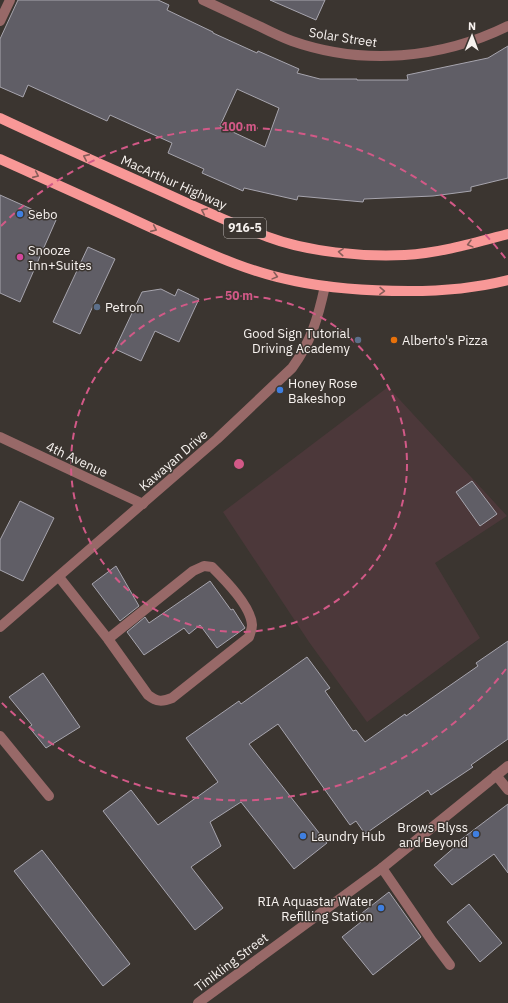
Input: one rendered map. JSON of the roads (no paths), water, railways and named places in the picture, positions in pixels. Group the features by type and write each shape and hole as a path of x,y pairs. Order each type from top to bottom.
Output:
{"main road":[{"name":"MacArthur Highway","path":"0,118 229,222 269,238 300,246 329,251 363,254 405,255 450,250 508,234"},
{"path":"0,159 216,256 269,275 325,286 384,291 438,291 491,284 508,280"}],"street":[{"path":"0,21 10,0"},
{"name":"Solar Street","path":"203,0 291,41 324,50 360,56 390,57 432,52 465,44 508,26"},
{"name":"Kawayan Drive","path":"0,627 217,439 292,368 301,355 313,332 318,318 325,286"},
{"name":"4th Avenue","path":"0,437 143,504"},
{"path":"59,577 108,638 148,696 155,700 163,701 172,698 248,637 252,630 252,624 248,612 231,587 212,567 204,566 193,571 108,638"},
{"path":"0,736 49,796"},
{"name":"Tinikling Street","path":"198,1003 382,868 508,766"},
{"path":"496,775 508,790"},
{"path":"382,868 432,942 450,964"}],"place":[{"name":"Sebo","path":"20,214"},
{"name":"Snooze Inn+Suites","path":"20,257"},
{"name":"Petron","path":"97,307"},
{"name":"Good Sign Tutorial Driving Academy","path":"358,340"},
{"name":"Alberto's Pizza","path":"394,340"},
{"name":"Honey Rose Bakeshop","path":"280,390"},
{"name":"Brows Blyss and Beyond","path":"476,834"},
{"name":"Laundry Hub","path":"303,836"},
{"name":"RIA Aquastar Water Refilling Station","path":"381,908"}]}
